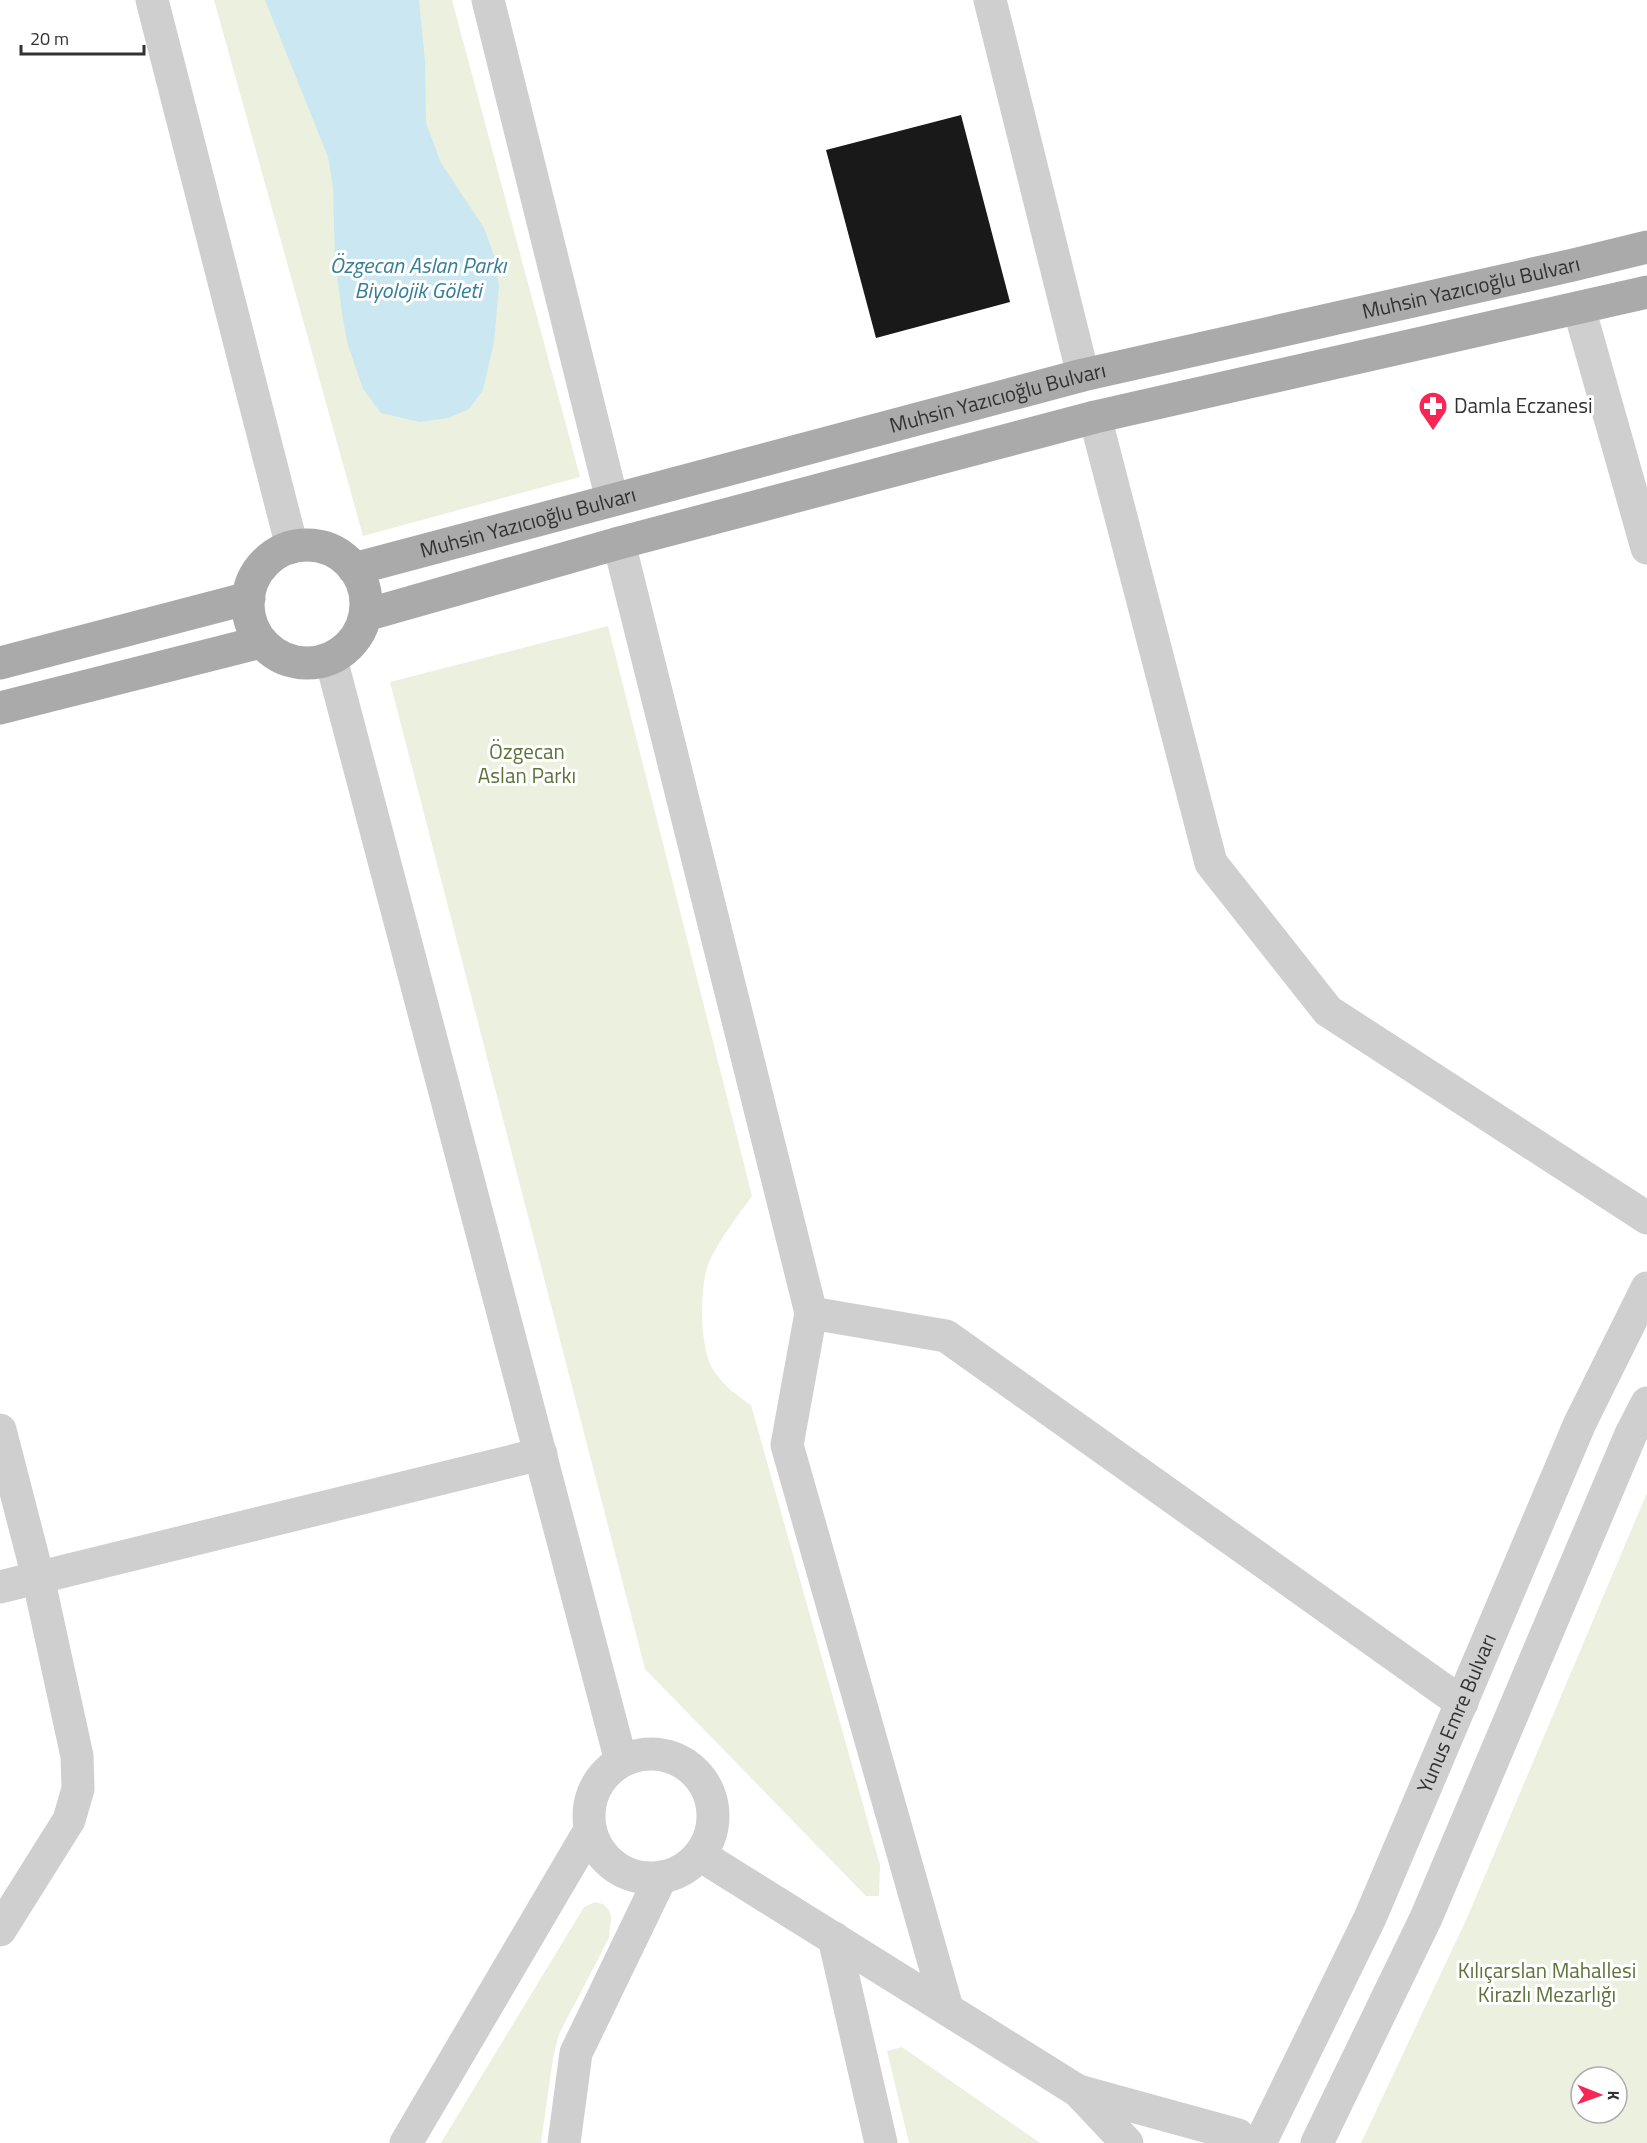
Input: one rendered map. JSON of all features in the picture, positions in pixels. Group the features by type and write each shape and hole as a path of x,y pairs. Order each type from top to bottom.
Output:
{"main road":[{"name":"Muhsin Yazıcıoğlu Bulvarı","path":"354,569 1083,375 1647,247"},
{"path":"366,615 619,543 1095,417 1647,292"},
{"path":"312,545 332,550 348,561 354,569 360,577 366,596 366,615 359,633 347,648 332,659 313,664 294,662 276,655 261,642 252,625 248,606 249,598 251,586 261,569 274,555 292,547 312,545"},
{"path":"0,663 249,598"},
{"path":"0,708 261,642"}],"street":[{"path":"152,0 292,547"},
{"path":"488,0 612,500"},
{"path":"990,0 1083,375"},
{"path":"1579,308 1647,548"},
{"path":"1095,417 1211,863 1328,1011 1647,1218"},
{"path":"619,543 811,1312 787,1445 947,2008"},
{"path":"332,659 621,1761"},
{"name":"Yunus Emre Bulvarı","path":"1249,2140 1370,1918 1580,1423 1647,1288"},
{"path":"811,1312 946,1336 1462,1704"},
{"path":"1317,2143 1426,1918 1631,1434 1647,1403"},
{"path":"0,1430 38,1577 77,1756 78,1789 69,1820 0,1930"},
{"path":"0,1587 542,1454"},
{"path":"658,1754 676,1758 692,1768 704,1783 712,1801 713,1820 710,1838 700,1855 686,1868 661,1877 647,1878 628,1874 611,1864 598,1849 590,1830 589,1810 594,1791 605,1774 621,1761 639,1755 658,1754"},
{"path":"406,2143 590,1830"},
{"path":"700,1855 1078,2091 1127,2143"},
{"path":"564,2143 576,2053 661,1877"},
{"path":"834,1938 881,2143"},
{"path":"1078,2091 1249,2140"}],"green space":[{"path":"214,0 452,0 580,477 363,536"},
{"name":"Özgecan Aslan Parkı","path":"608,626 752,1196 723,1236 709,1262 702,1301 705,1348 709,1361 718,1376 731,1390 751,1405 880,1865 879,1896 866,1896 645,1669 390,682"},
{"name":"Kılıçarslan Mahallesi Kirazlı Mezarlığı","path":"1647,1493 1647,2143 1361,2143 1467,1918"},
{"path":"595,1902 603,1904 609,1910 611,1917 609,1938 559,2034 553,2058 541,2143 441,2143 584,1907"},
{"path":"902,2047 1040,2143 909,2143 887,2051"}],"water":[{"name":"Özgecan Aslan Parkı Biyolojik Göleti","path":"265,0 419,0 425,62 426,123 441,163 484,228 495,258 499,286 494,342 483,390 469,409 448,418 420,422 381,413 363,389 347,342 342,313 335,260 333,187 328,157"}],"building":[{"path":"961,115 1010,302 876,338 826,150"}],"place":[{"name":"Damla Eczanesi","path":"1433,432"}]}
